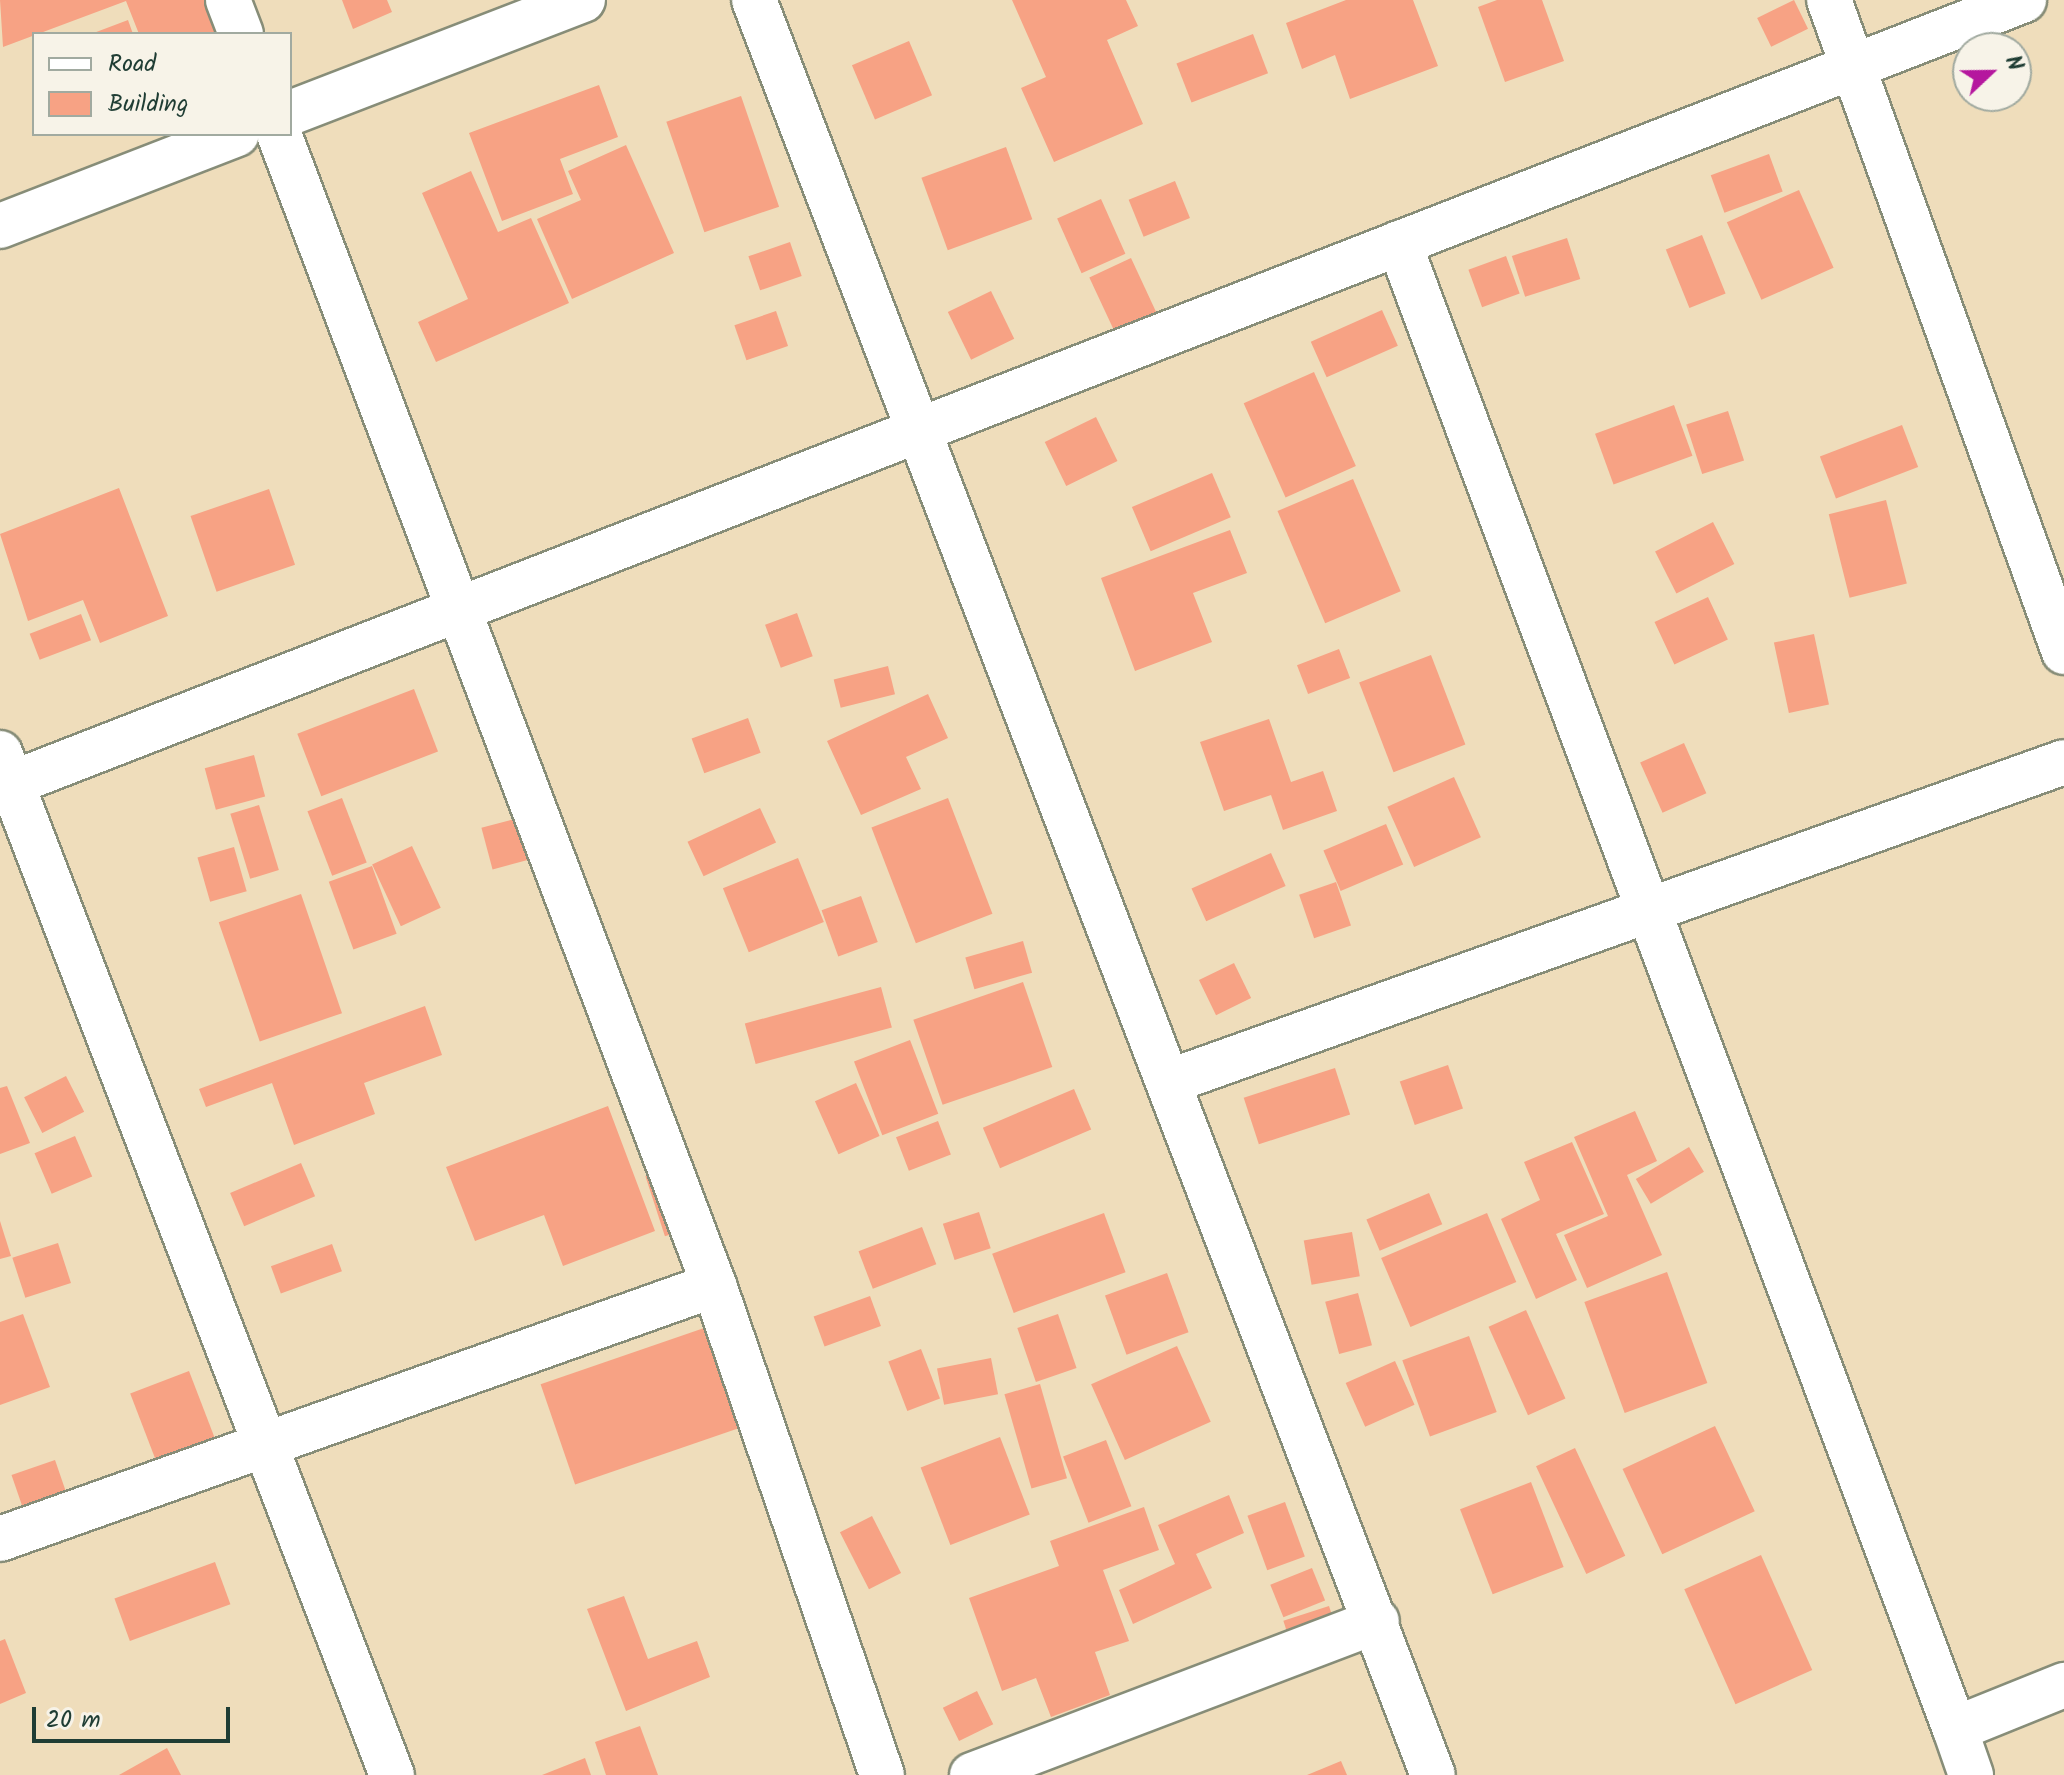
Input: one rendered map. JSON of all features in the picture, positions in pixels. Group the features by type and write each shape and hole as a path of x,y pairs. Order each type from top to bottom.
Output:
{"street":[{"path":"228,0 240,32"},
{"path":"292,112 583,0"},
{"path":"754,0 1377,1621 1433,1775"},
{"path":"1829,0 2064,652"},
{"path":"392,1775 4,775 458,610 2024,0"},
{"path":"0,226 232,136"},
{"path":"280,136 714,1285 882,1775"},
{"path":"1399,243 1971,1775"},
{"path":"1168,1082 1646,906 2064,762"},
{"path":"0,1539 714,1285"},
{"path":"972,1775 1377,1621"},
{"path":"1955,1729 2064,1685"}],"building":[{"path":"0,0 205,0 216,32 138,32 126,1 43,32 32,32 32,36 3,47"},
{"path":"342,0 387,0 392,12 353,29"},
{"path":"1012,0 1126,0 1138,26 1107,40 1143,124 1054,162 1021,88 1046,77"},
{"path":"1346,0 1413,0 1438,66 1350,99 1335,55 1302,69 1286,23"},
{"path":"1497,0 1542,0 1564,61 1505,82 1478,7"},
{"path":"1794,0 1808,29 1771,47 1757,18"},
{"path":"128,20 132,32 96,32"},
{"path":"1253,34 1268,73 1191,103 1176,63"},
{"path":"909,41 932,95 875,120 852,65"},
{"path":"599,85 618,137 560,159 573,194 502,221 469,133"},
{"path":"741,96 779,207 704,232 666,122"},
{"path":"626,145 674,253 572,299 537,219 581,200 568,171"},
{"path":"1006,147 1032,219 948,250 921,178"},
{"path":"1769,154 1783,192 1724,213 1711,175"},
{"path":"471,171 498,232 531,218 569,303 436,362 418,322 468,299 422,193"},
{"path":"1175,181 1190,218 1144,237 1129,200"},
{"path":"1799,190 1834,268 1761,300 1727,222"},
{"path":"1101,199 1125,254 1082,273 1057,219"},
{"path":"1702,235 1726,293 1689,308 1666,250"},
{"path":"1567,238 1580,279 1525,297 1512,256"},
{"path":"790,242 802,276 760,290 748,256"},
{"path":"1506,256 1520,294 1482,307 1468,270"},
{"path":"1131,258 1156,312 1115,332 1089,277"},
{"path":"991,291 1014,339 971,360 948,312"},
{"path":"1382,310 1398,346 1327,377 1311,342"},
{"path":"776,311 788,346 746,360 734,325"},
{"path":"1314,372 1356,466 1286,497 1244,403"},
{"path":"1674,405 1692,456 1614,484 1595,434"},
{"path":"1728,411 1744,460 1702,474 1686,425"},
{"path":"1096,417 1117,461 1066,486 1045,442"},
{"path":"1902,425 1918,467 1836,499 1820,457"},
{"path":"1212,473 1231,517 1151,551 1132,507"},
{"path":"1353,479 1401,591 1325,623 1278,511"},
{"path":"119,488 168,616 100,643 83,600 28,621 0,534"},
{"path":"269,489 295,565 217,592 191,516"},
{"path":"1886,500 1907,583 1850,598 1829,514"},
{"path":"1713,522 1734,564 1676,593 1655,552"},
{"path":"1230,530 1247,573 1193,593 1212,642 1135,671 1101,578"},
{"path":"1708,597 1728,640 1674,665 1655,622"},
{"path":"797,613 813,656 781,668 765,625"},
{"path":"81,614 91,640 40,660 30,634"},
{"path":"1814,634 1829,704 1789,713 1774,643"},
{"path":"1339,649 1350,678 1308,694 1297,665"},
{"path":"1431,655 1465,745 1394,772 1359,683"},
{"path":"888,666 895,694 841,708 834,680"},
{"path":"414,689 438,752 321,796 297,734"},
{"path":"928,694 948,738 906,757 921,789 861,815 827,741"},
{"path":"748,718 761,753 704,773 692,739"},
{"path":"1269,719 1291,782 1323,771 1337,811 1283,830 1271,795 1224,811 1200,742"},
{"path":"1684,743 1706,793 1663,813 1640,763"},
{"path":"254,755 265,797 216,810 205,768"},
{"path":"1454,777 1481,837 1414,867 1387,807"},
{"path":"342,798 367,862 332,876 307,811"},
{"path":"948,798 992,914 916,943 871,827"},
{"path":"259,805 279,870 250,879 230,814"},
{"path":"760,808 776,842 704,876 687,842"},
{"path":"522,817 533,859 493,869 481,828"},
{"path":"1386,824 1403,865 1341,891 1323,851"},
{"path":"412,846 441,908 401,926 372,865"},
{"path":"234,847 247,891 210,902 197,857"},
{"path":"1271,853 1286,886 1206,921 1192,888"},
{"path":"798,858 824,922 749,952 723,888"},
{"path":"372,866 397,934 353,949 329,882"},
{"path":"1336,882 1351,925 1314,938 1299,895"},
{"path":"301,894 342,1013 260,1041 219,922"},
{"path":"861,896 878,942 838,956 822,910"},
{"path":"1023,941 1032,973 974,989 965,958"},
{"path":"1234,963 1251,998 1216,1015 1199,980"},
{"path":"1023,982 1052,1067 943,1105 913,1020"},
{"path":"881,987 892,1028 756,1064 745,1023"},
{"path":"425,1006 442,1055 364,1083 375,1114 294,1145 272,1083 206,1107 199,1089"},
{"path":"910,1040 938,1114 882,1135 854,1062"},
{"path":"1448,1065 1463,1108 1415,1125 1400,1082"},
{"path":"1335,1068 1350,1115 1259,1144 1244,1098"},
{"path":"66,1076 84,1112 42,1133 24,1097"},
{"path":"856,1083 880,1136 838,1154 815,1101"},
{"path":"7,1086 30,1143 0,1154 0,1088"},
{"path":"1074,1089 1091,1130 1000,1168 983,1128"},
{"path":"608,1106 655,1231 563,1266 544,1215 475,1241 446,1167"},
{"path":"1635,1111 1657,1161 1627,1175 1662,1255 1587,1288 1564,1235 1608,1216 1574,1137"},
{"path":"938,1121 951,1155 909,1171 896,1137"},
{"path":"75,1136 92,1177 52,1194 34,1153"},
{"path":"1572,1142 1604,1214 1556,1234 1577,1280 1536,1299 1501,1219 1540,1200 1524,1162"},
{"path":"1689,1147 1704,1172 1651,1204 1636,1179"},
{"path":"301,1163 315,1196 244,1226 230,1193"},
{"path":"674,1167 693,1227 665,1236 645,1176"},
{"path":"1429,1193 1442,1224 1380,1251 1366,1220"},
{"path":"979,1212 991,1248 955,1260 943,1224"},
{"path":"1104,1213 1126,1272 1014,1313 992,1254"},
{"path":"1487,1213 1516,1282 1410,1327 1381,1258"},
{"path":"0,1221 11,1256 0,1259"},
{"path":"922,1227 936,1264 873,1289 859,1251"},
{"path":"1352,1232 1360,1276 1312,1285 1304,1241"},
{"path":"58,1243 71,1283 25,1298 12,1258"},
{"path":"332,1244 342,1271 281,1293 271,1266"},
{"path":"1667,1272 1707,1383 1625,1413 1584,1302"},
{"path":"1167,1273 1189,1332 1127,1355 1105,1296"},
{"path":"1358,1293 1372,1345 1339,1354 1325,1302"},
{"path":"870,1296 881,1326 825,1347 814,1317"},
{"path":"1526,1310 1565,1399 1528,1415 1489,1327"},
{"path":"23,1314 50,1387 0,1405 0,1322"},
{"path":"1058,1314 1077,1368 1036,1382 1017,1328"},
{"path":"707,1327 742,1427 575,1485 541,1384"},
{"path":"1469,1336 1497,1412 1430,1436 1402,1360"},
{"path":"1177,1346 1211,1422 1125,1460 1091,1384"},
{"path":"921,1349 940,1398 907,1411 888,1362"},
{"path":"991,1358 998,1394 944,1405 937,1368"},
{"path":"1395,1361 1415,1405 1365,1427 1346,1383"},
{"path":"189,1371 214,1437 156,1460 130,1394"},
{"path":"1040,1384 1067,1478 1031,1488 1004,1394"},
{"path":"1715,1426 1755,1511 1662,1554 1623,1469"},
{"path":"1000,1437 1030,1514 950,1545 921,1467"},
{"path":"1106,1440 1131,1506 1088,1523 1063,1456"},
{"path":"1575,1448 1625,1556 1586,1574 1536,1466"},
{"path":"55,1460 70,1503 26,1518 12,1475"},
{"path":"1531,1482 1564,1567 1493,1594 1460,1509"},
{"path":"1229,1495 1244,1533 1196,1554 1212,1588 1133,1624 1119,1590 1175,1564 1158,1525"},
{"path":"1285,1502 1305,1557 1267,1570 1247,1516"},
{"path":"1144,1507 1159,1550 1103,1570 1129,1641 1095,1652 1110,1695 1051,1717 1036,1678 1002,1691 969,1598 1059,1566 1050,1541"},
{"path":"872,1516 901,1573 869,1589 840,1532"},
{"path":"1761,1555 1812,1670 1736,1704 1684,1589"},
{"path":"215,1562 230,1604 130,1641 114,1599"},
{"path":"1312,1568 1325,1600 1283,1617 1270,1585"},
{"path":"624,1596 648,1659 697,1641 710,1677 626,1711 587,1609"},
{"path":"1329,1606 1339,1637 1294,1652 1283,1621"},
{"path":"5,1639 26,1693 0,1704 0,1641"},
{"path":"977,1691 993,1724 959,1741 943,1708"},
{"path":"640,1726 658,1775 606,1775 595,1742"},
{"path":"167,1748 181,1775 119,1775"},
{"path":"585,1758 591,1775 542,1775"},
{"path":"1341,1761 1347,1775 1307,1775"}]}
